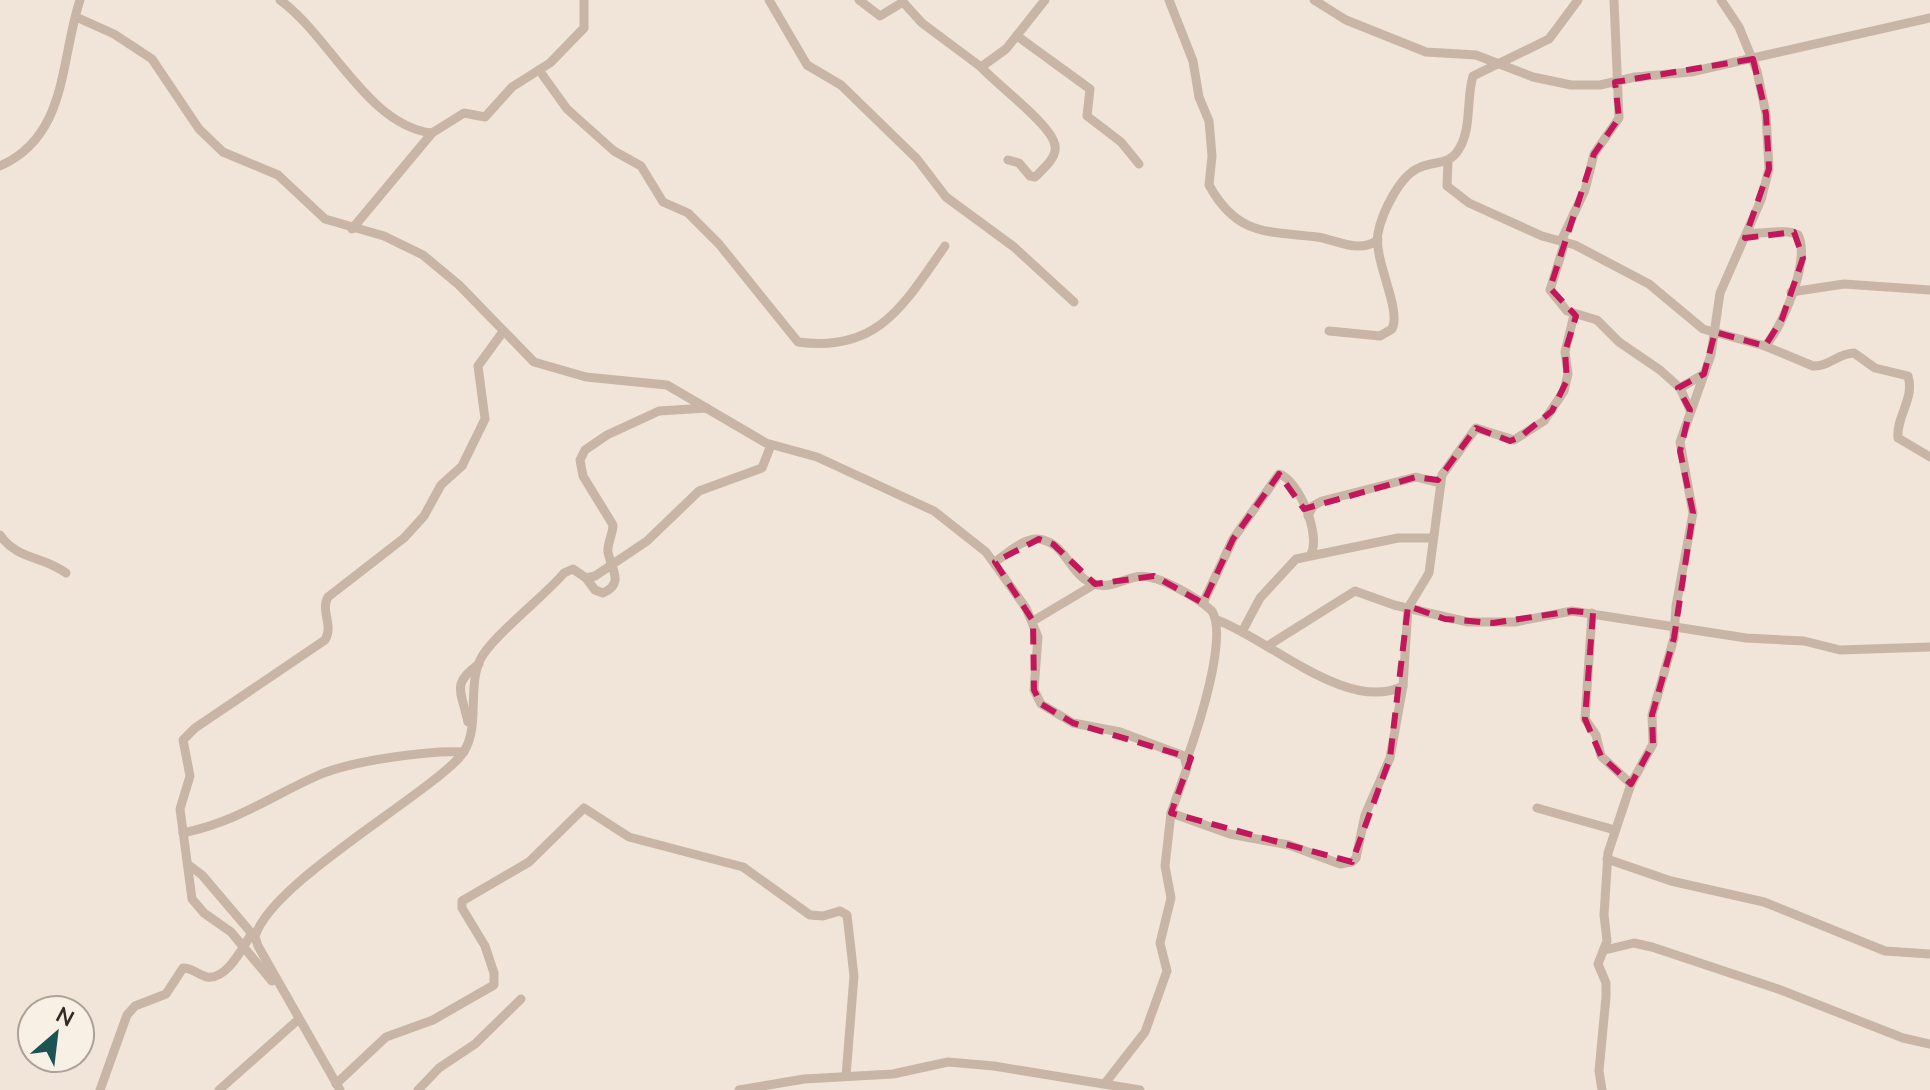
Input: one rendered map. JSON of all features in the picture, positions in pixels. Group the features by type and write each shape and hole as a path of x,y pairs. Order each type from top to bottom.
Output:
{"street":[{"path":"0,166 34,144 52,116 80,0"},
{"path":"280,0 305,20 378,105 411,129 432,133"},
{"path":"352,229 432,133 464,113 485,117 512,87 563,53 584,28 584,0"},
{"path":"769,0 807,65 841,85 917,159 946,197 1021,253 1074,302"},
{"path":"859,0 880,16 903,2 927,28 981,67 1047,131 1055,145 1053,157 1035,177 1030,176 1019,163 1008,160"},
{"path":"981,67 989,65 1017,36 1045,0"},
{"path":"1169,0 1193,61 1199,97 1209,121 1212,156 1209,185 1231,214 1250,228 1273,235 1318,238 1366,247 1378,240"},
{"path":"1314,0 1346,20 1426,52 1469,54 1533,77 1571,85 1615,82 1753,59 1810,43 1930,18"},
{"path":"1329,331 1380,336 1392,329 1396,312 1385,287 1378,240 1385,212 1407,177 1418,168 1448,161 1459,150 1473,76 1553,35 1578,0"},
{"path":"1614,0 1615,82 1621,107 1619,118 1594,154 1585,190 1563,242 1550,288 1564,308 1574,315 1597,320 1619,342 1648,360 1680,388 1690,410"},
{"path":"1602,1090 1599,1071 1606,983 1598,964 1605,950 1607,859 1631,784 1653,744 1651,722 1674,638 1693,513 1680,451 1715,332 1723,284 1747,233 1769,169 1766,114 1753,59 1721,0"},
{"path":"76,17 114,34 152,59 199,129 223,152 278,175 325,219 384,236 423,255 459,285 502,333 543,367 586,377 667,385 771,445 817,457 934,511 971,538 995,562 1033,621 1038,655 1034,690 1041,704 1073,723 1120,732 1187,759"},
{"path":"1017,36 1092,91 1086,107 1087,116 1121,142 1139,164"},
{"path":"539,70 567,109 614,151 641,166 658,197 688,213 719,244 798,342 846,341 882,326 899,311 945,246"},
{"path":"1448,161 1445,178 1454,193 1529,231 1563,242 1649,284 1691,322 1821,367 1840,354 1854,353 1875,368 1908,376 1910,393 1898,426 1898,438 1930,457"},
{"path":"1747,233 1769,235 1791,231 1798,235 1803,258 1782,319 1765,346"},
{"path":"1791,292 1844,284 1930,290"},
{"path":"1171,813 1230,834 1297,847 1340,864 1352,862 1359,853 1365,815 1390,758 1403,686 1408,608 1427,576 1440,483 1445,470 1464,449 1476,428 1514,440 1544,421 1567,380 1565,352 1574,315"},
{"path":"283,992 244,946 197,906 190,891 190,866 180,801 190,770 184,756 183,740 222,709 325,640 330,627 325,603 328,597 415,527 441,485 462,466 483,424 485,415 477,370 502,333"},
{"path":"1680,388 1704,374"},
{"path":"100,1090 115,1040 129,1011 166,994 183,968 209,977 218,975 284,893 394,807 418,795 464,752 479,664 486,651 564,573 577,569 597,592 607,592 615,582 608,553 613,525 583,476 582,454 599,439 659,411 707,408"},
{"path":"586,578 647,541 699,491 762,468 771,445"},
{"path":"1203,603 1233,539 1276,476 1282,474 1291,482 1308,516 1316,542 1311,554"},
{"path":"1308,516 1313,506 1322,501 1416,477 1440,483"},
{"path":"0,535 16,553 50,562 66,573"},
{"path":"1243,630 1260,598 1293,561 1311,554 1406,536 1431,538"},
{"path":"995,562 1028,541 1039,539 1053,544 1079,576 1095,584 1110,586 1139,576 1154,576 1203,603 1217,620 1243,630 1351,690 1380,694 1403,686"},
{"path":"1033,621 1095,584"},
{"path":"1269,645 1351,592 1445,619 1493,623 1531,619 1557,611 1592,613 1746,638 1804,641 1840,650 1930,647"},
{"path":"1592,613 1585,719 1596,735 1601,756 1631,784"},
{"path":"1106,1082 1145,1032 1167,971 1160,943 1171,898 1165,866 1171,813 1204,701 1218,633 1217,620"},
{"path":"470,730 460,682 463,674 479,664"},
{"path":"183,833 241,817 333,771 437,752 464,752"},
{"path":"190,866 202,875 253,935 338,1087 386,1037 433,1020 494,985 494,973 485,946 460,904 529,862 584,808 629,837 743,867 810,915 823,916 840,911 847,915 855,962 846,1076"},
{"path":"1537,808 1615,830"},
{"path":"1607,859 1671,881 1764,902 1885,951 1930,954"},
{"path":"1605,950 1634,943 1652,947 1778,989 1903,1038 1930,1044"},
{"path":"418,1090 439,1068 475,1044 521,999"},
{"path":"219,1090 299,1019"},
{"path":"739,1090 846,1076 893,1074 948,1062 1106,1082 1140,1090"}],"highlighted area":[{"path":"1753,59 1766,114 1769,169 1745,238 1794,232 1803,258 1782,319 1765,346 1715,332 1704,374 1678,388 1690,410 1680,451 1693,513 1674,638 1652,715 1653,744 1631,784 1601,756 1585,719 1593,613 1572,611 1493,623 1445,619 1408,606 1390,758 1352,862 1171,813 1191,758 1073,723 1041,704 1034,690 1033,621 995,562 1039,539 1053,544 1095,584 1154,576 1203,603 1233,539 1279,474 1304,509 1416,477 1438,480 1476,428 1510,441 1520,437 1552,411 1567,380 1565,352 1576,316 1550,288 1594,154 1619,118 1615,82"}]}
